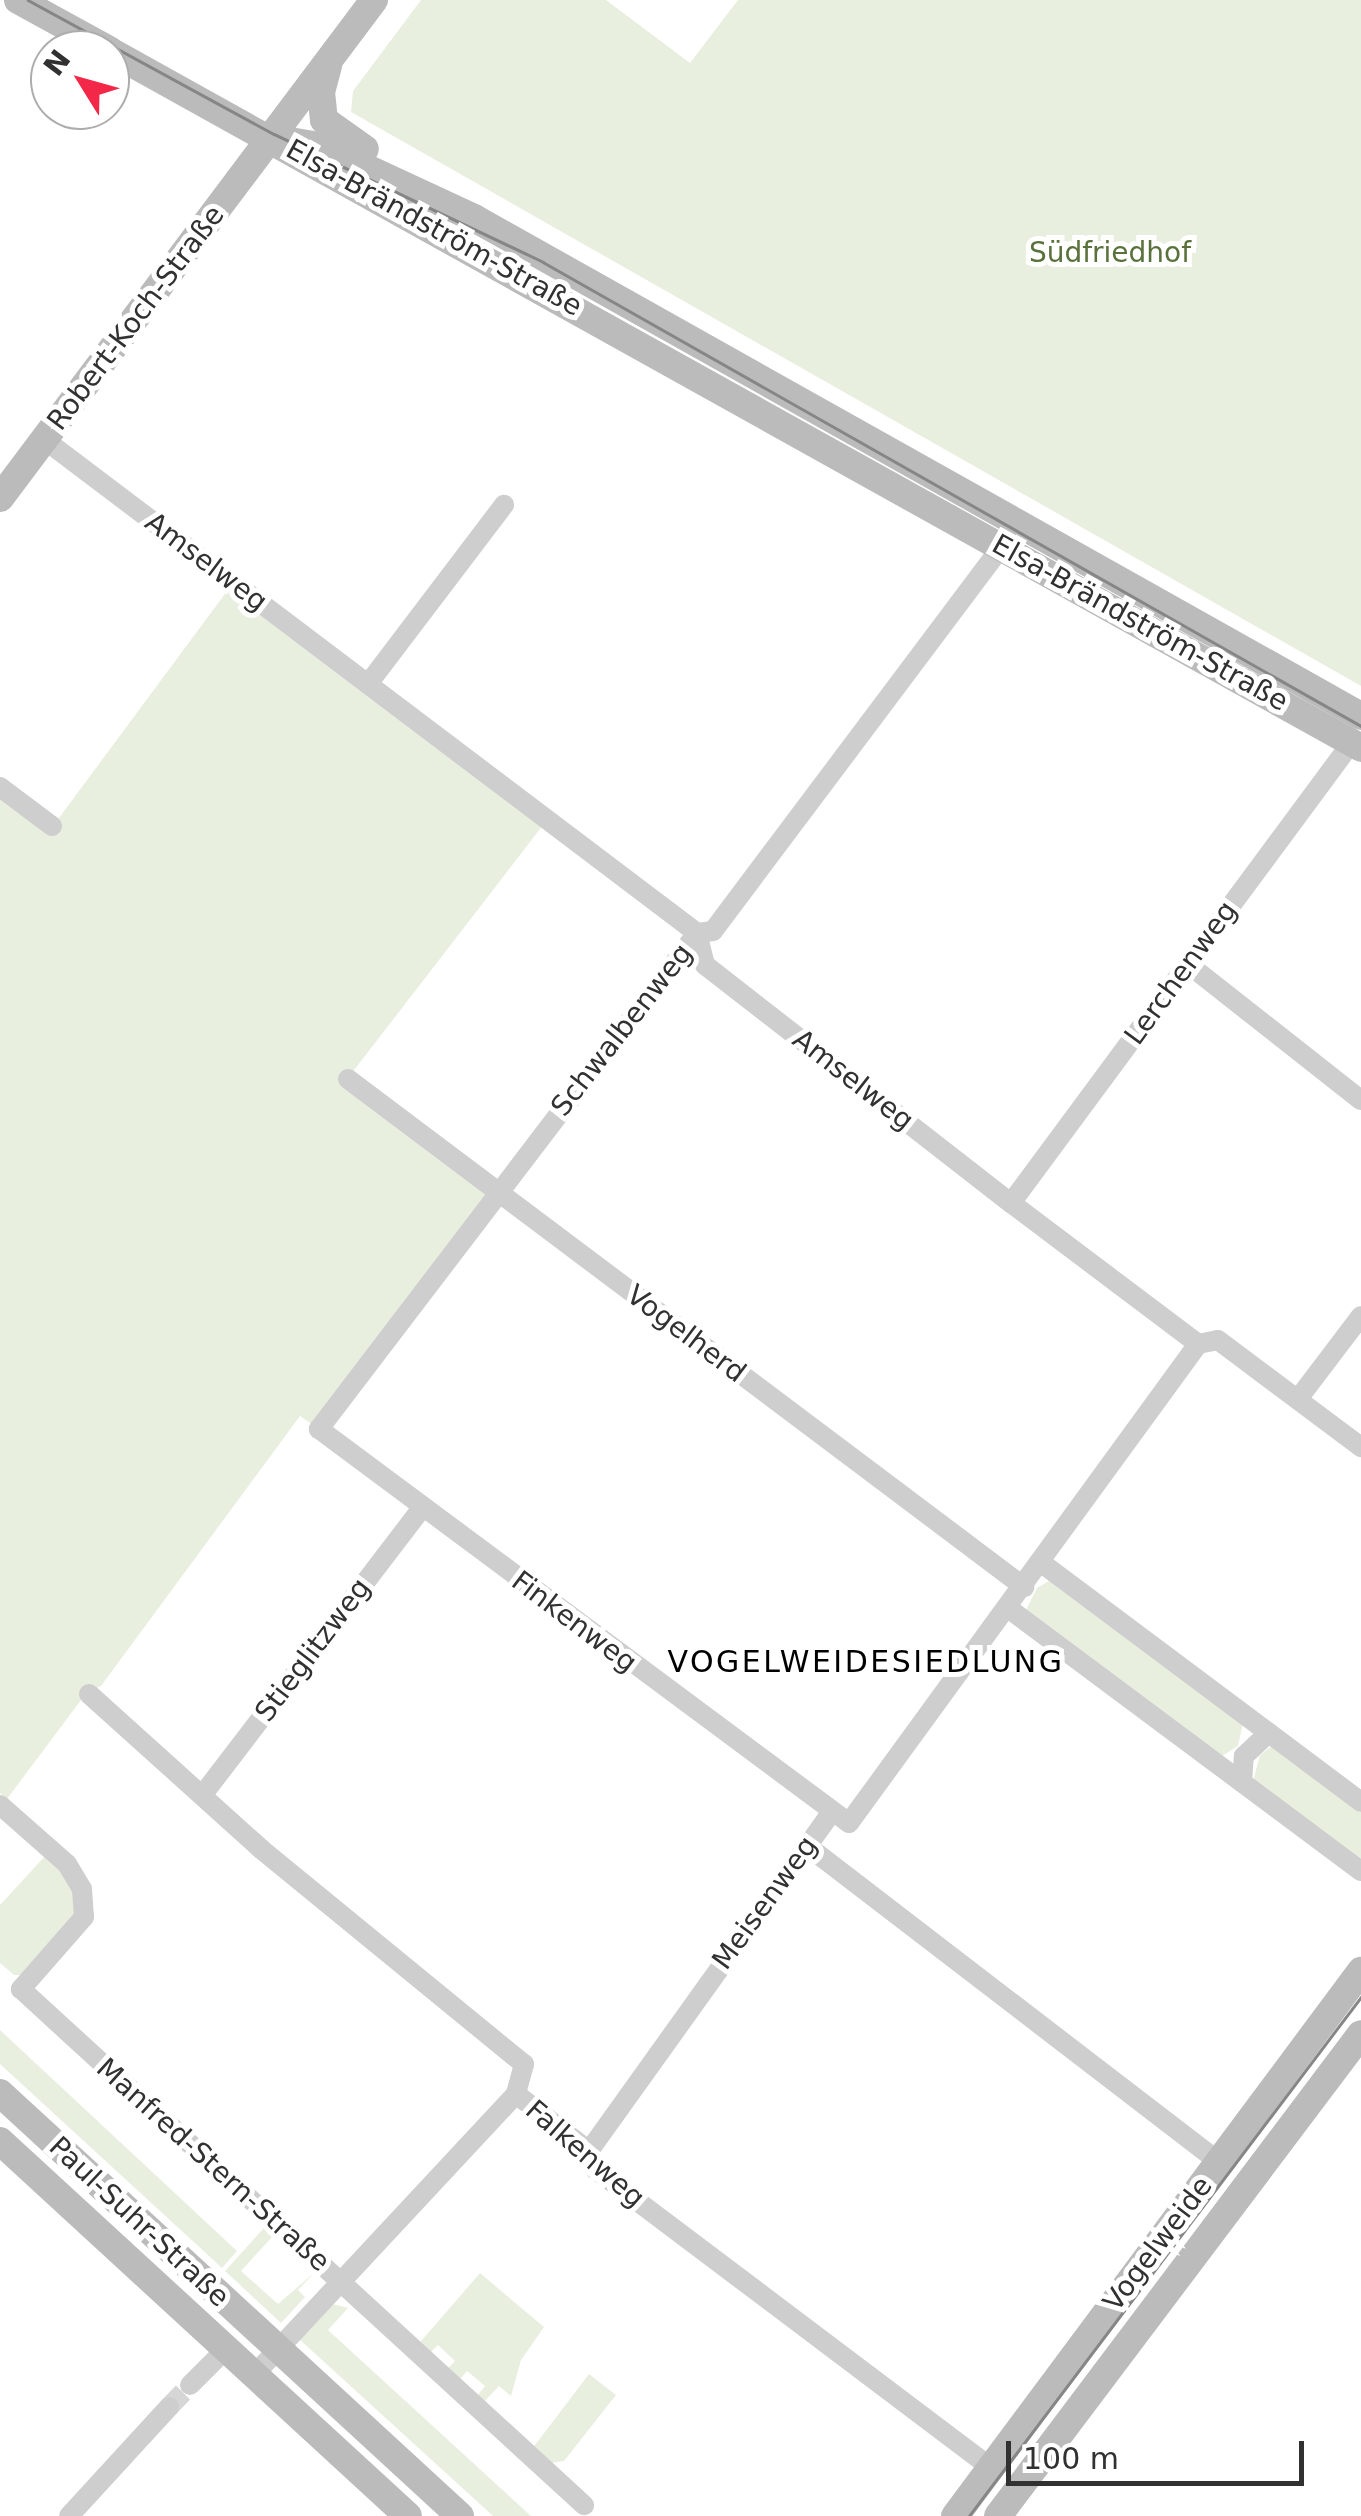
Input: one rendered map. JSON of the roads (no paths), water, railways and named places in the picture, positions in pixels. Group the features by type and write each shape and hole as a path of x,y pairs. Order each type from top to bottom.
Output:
{"street":[{"path":"18,0 73,30"},
{"name":"Robert-Koch-Straße","path":"0,498 374,0"},
{"path":"330,59 321,109 334,132 437,184 466,214"},
{"path":"130,61 271,138"},
{"name":"Elsa-Brändström-Straße","path":"271,138 319,146 466,214 1358,735"},
{"name":"Elsa-Brändström-Straße","path":"271,138 300,161 537,283 1002,546 1358,735"},
{"name":"Amselweg","path":"45,440 696,933 705,966 1012,1204 1198,1344 1218,1340 1361,1447"},
{"path":"368,684 504,506"},
{"name":"Schwalbenweg","path":"319,1429 696,933 713,931 1002,546"},
{"name":"Lerchenweg","path":"1012,1204 1358,735"},
{"path":"0,787 52,826"},
{"path":"1188,964 1361,1100"},
{"name":"Vogelherd","path":"348,1079 1024,1588"},
{"path":"1298,1399 1361,1316"},
{"name":"Meisenweg","path":"588,2151 806,1845 830,1814 848,1822 1043,1564 1198,1344"},
{"name":"Finkenweg","path":"319,1429 830,1814"},
{"name":"Stieglitzweg","path":"204,1793 422,1508"},
{"path":"1043,1564 1361,1802"},
{"path":"1008,1608 1361,1871"},
{"name":"Falkenweg","path":"89,1694 204,1793 260,1849 524,2064 516,2094 588,2151 596,2170 991,2468"},
{"path":"1242,1782 1244,1756 1269,1733"},
{"name":"Manfred-Stern-Straße","path":"0,1805 67,1864 82,1888 84,1917 21,1989 584,2505"},
{"path":"806,1845 1218,2162"},
{"name":"Vogelweide","path":"954,2516 1361,1971"},
{"name":"Vogelweide","path":"998,2516 1361,2034"},
{"name":"Paul-Suhr-Straße","path":"0,2093 460,2516"},
{"path":"255,2374 516,2094"},
{"name":"Paul-Suhr-Straße","path":"0,2140 408,2516"},
{"path":"190,2384 227,2348"},
{"path":"70,2516 170,2407"}],"tunnel":[{"path":"169,2407 190,2385"}],"tram line":[{"path":"28,0 274,134 543,262 1361,726"},
{"path":"969,2516 1361,1997"}],"district":[{"name":"VOGELWEIDESIEDLUNG","path":"866,1662"}],"park label":[{"name":"Südfriedhof","path":"1110,253"}]}
